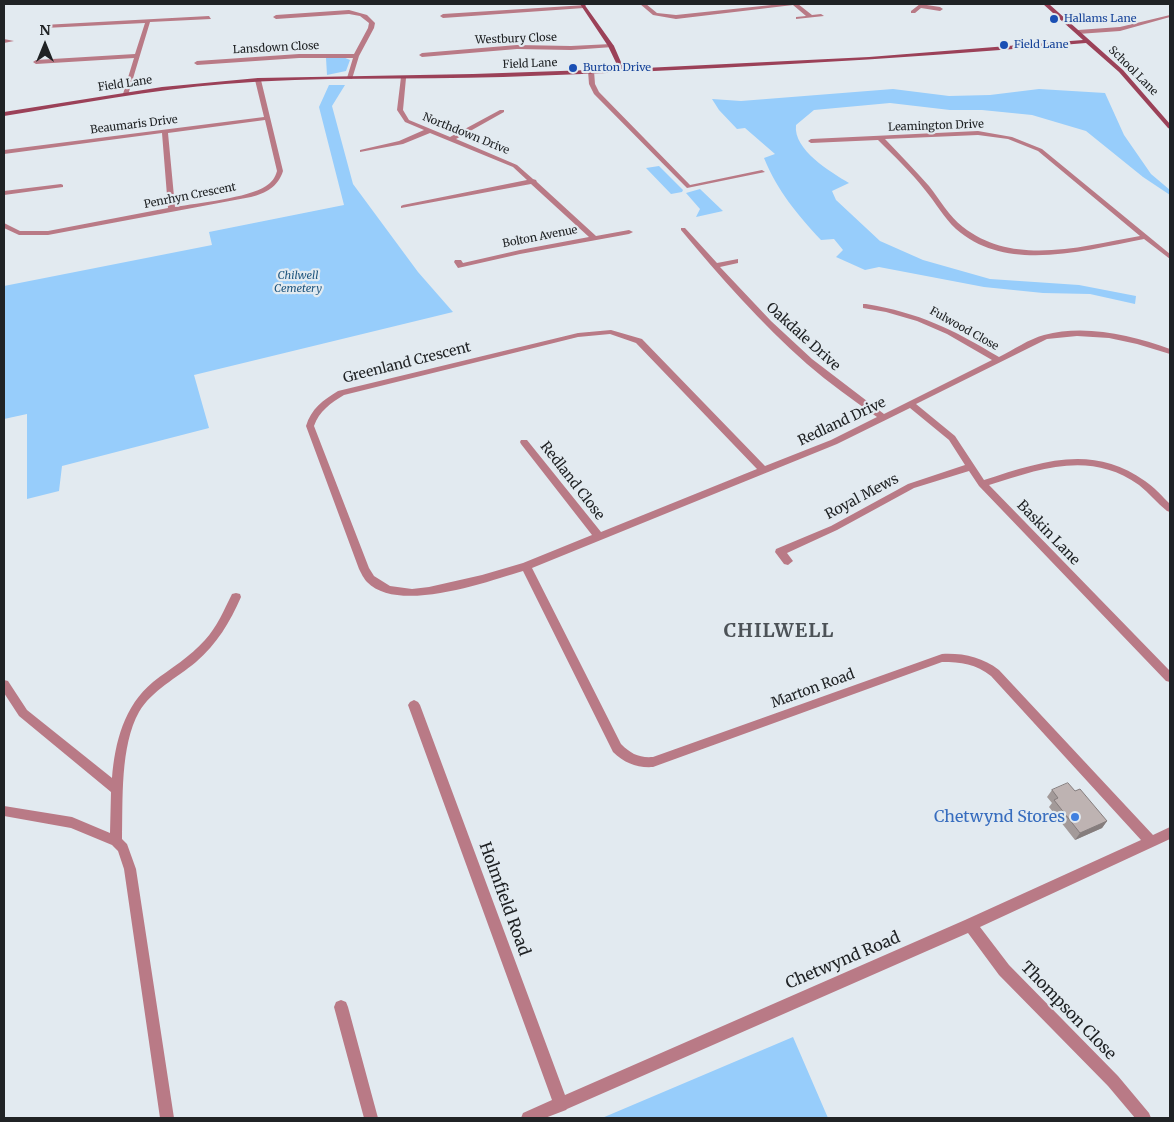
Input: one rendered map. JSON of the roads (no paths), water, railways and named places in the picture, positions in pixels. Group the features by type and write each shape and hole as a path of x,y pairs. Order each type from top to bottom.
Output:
{"street":[{"path":"643,4 655,14 676,17 794,4 811,17"},
{"name":"School Lane","path":"1046,4 1137,87 1170,127"},
{"path":"442,16 583,5 611,46 622,70"},
{"path":"912,12 918,5 940,9"},
{"path":"275,7 277,24"},
{"path":"276,17 343,12 358,13 368,18 372,23 371,28 356,56 350,78"},
{"path":"798,18 821,16"},
{"path":"1078,32 1120,28 1170,16"},
{"path":"45,26 209,18"},
{"path":"126,94 148,21"},
{"path":"4,41 11,40"},
{"name":"Field Lane","path":"4,114 126,94 258,80 591,72 854,60 1088,41"},
{"name":"Westbury Close","path":"422,55 517,47 571,48 611,46"},
{"path":"36,62 136,56"},
{"name":"Lansdown Close","path":"198,63 290,56 356,56"},
{"path":"591,72 592,84 596,93 689,187 762,172"},
{"name":"Northdown Drive","path":"403,78 401,114 407,121 510,163 534,181 594,238"},
{"name":"Penrhyn Crescent","path":"4,226 19,233 48,234 251,195 274,183 280,171 258,80"},
{"path":"451,139 502,111"},
{"path":"492,116 504,121"},
{"name":"Beaumaris Drive","path":"4,152 268,118"},
{"path":"362,151 376,145 401,143 428,131"},
{"path":"165,132 172,210"},
{"name":"Leamington Drive","path":"811,141 978,134 1000,136 1025,143 1040,150 1170,256"},
{"path":"880,138 921,181 958,226 968,234 990,245 1016,252 1044,252 1146,237"},
{"path":"4,193 61,188 63,178"},
{"path":"403,207 534,181"},
{"path":"430,193 436,201"},
{"name":"Oakdale Drive","path":"683,229 761,317 833,382 884,418"},
{"name":"Bolton Avenue","path":"458,262 461,266 520,252 629,232"},
{"path":"715,266 735,261"},
{"name":"Fulwood Close","path":"866,306 890,310 931,322 998,360"},
{"path":"884,319 890,310"},
{"name":"Greenland Crescent","path":"526,566 430,591 400,592 388,590 378,585 370,579 364,569 312,433 311,422 314,414 324,403 341,393 578,335 611,332 639,341 764,471"},
{"name":"Redland Drive","path":"526,566 834,442 1033,342 1067,334 1113,336 1144,343 1170,352"},
{"name":"Baskin Lane","path":"910,404 952,438 982,484 1170,678"},
{"name":"Redland Close","path":"524,442 599,537"},
{"path":"982,484 1060,461 1090,462 1110,466 1140,481 1170,509"},
{"name":"Royal Mews","path":"788,561 780,552 834,528 911,486 970,467"},
{"name":"Marton Road","path":"526,566 617,748 626,758 644,763 653,762 942,658 972,659 985,665 995,673 1151,842"},
{"path":"116,842 117,789 127,728 136,708 157,686 200,652 223,627 236,597"},
{"path":"4,684 23,713 117,789"},
{"name":"Holmfield Road","path":"414,705 561,1105"},
{"path":"4,810 72,823 116,842 122,848 130,869 167,1118"},
{"name":"Chetwynd Road","path":"528,1118 970,925 1170,833"},
{"name":"Thompson Close","path":"970,925 1004,970 1108,1076 1144,1118"},
{"path":"341,1007 371,1118"}],"place":[{"name":"Hallams Lane","path":"1054,19"},
{"name":"Field Lane","path":"1004,45"},
{"name":"Burton Drive","path":"573,68"},
{"name":"Chetwynd Stores","path":"1075,817"}],"district":[{"name":"CHILWELL","path":"779,632"}],"park label":[{"name":"Chilwell Cemetery","path":"298,282"}]}
